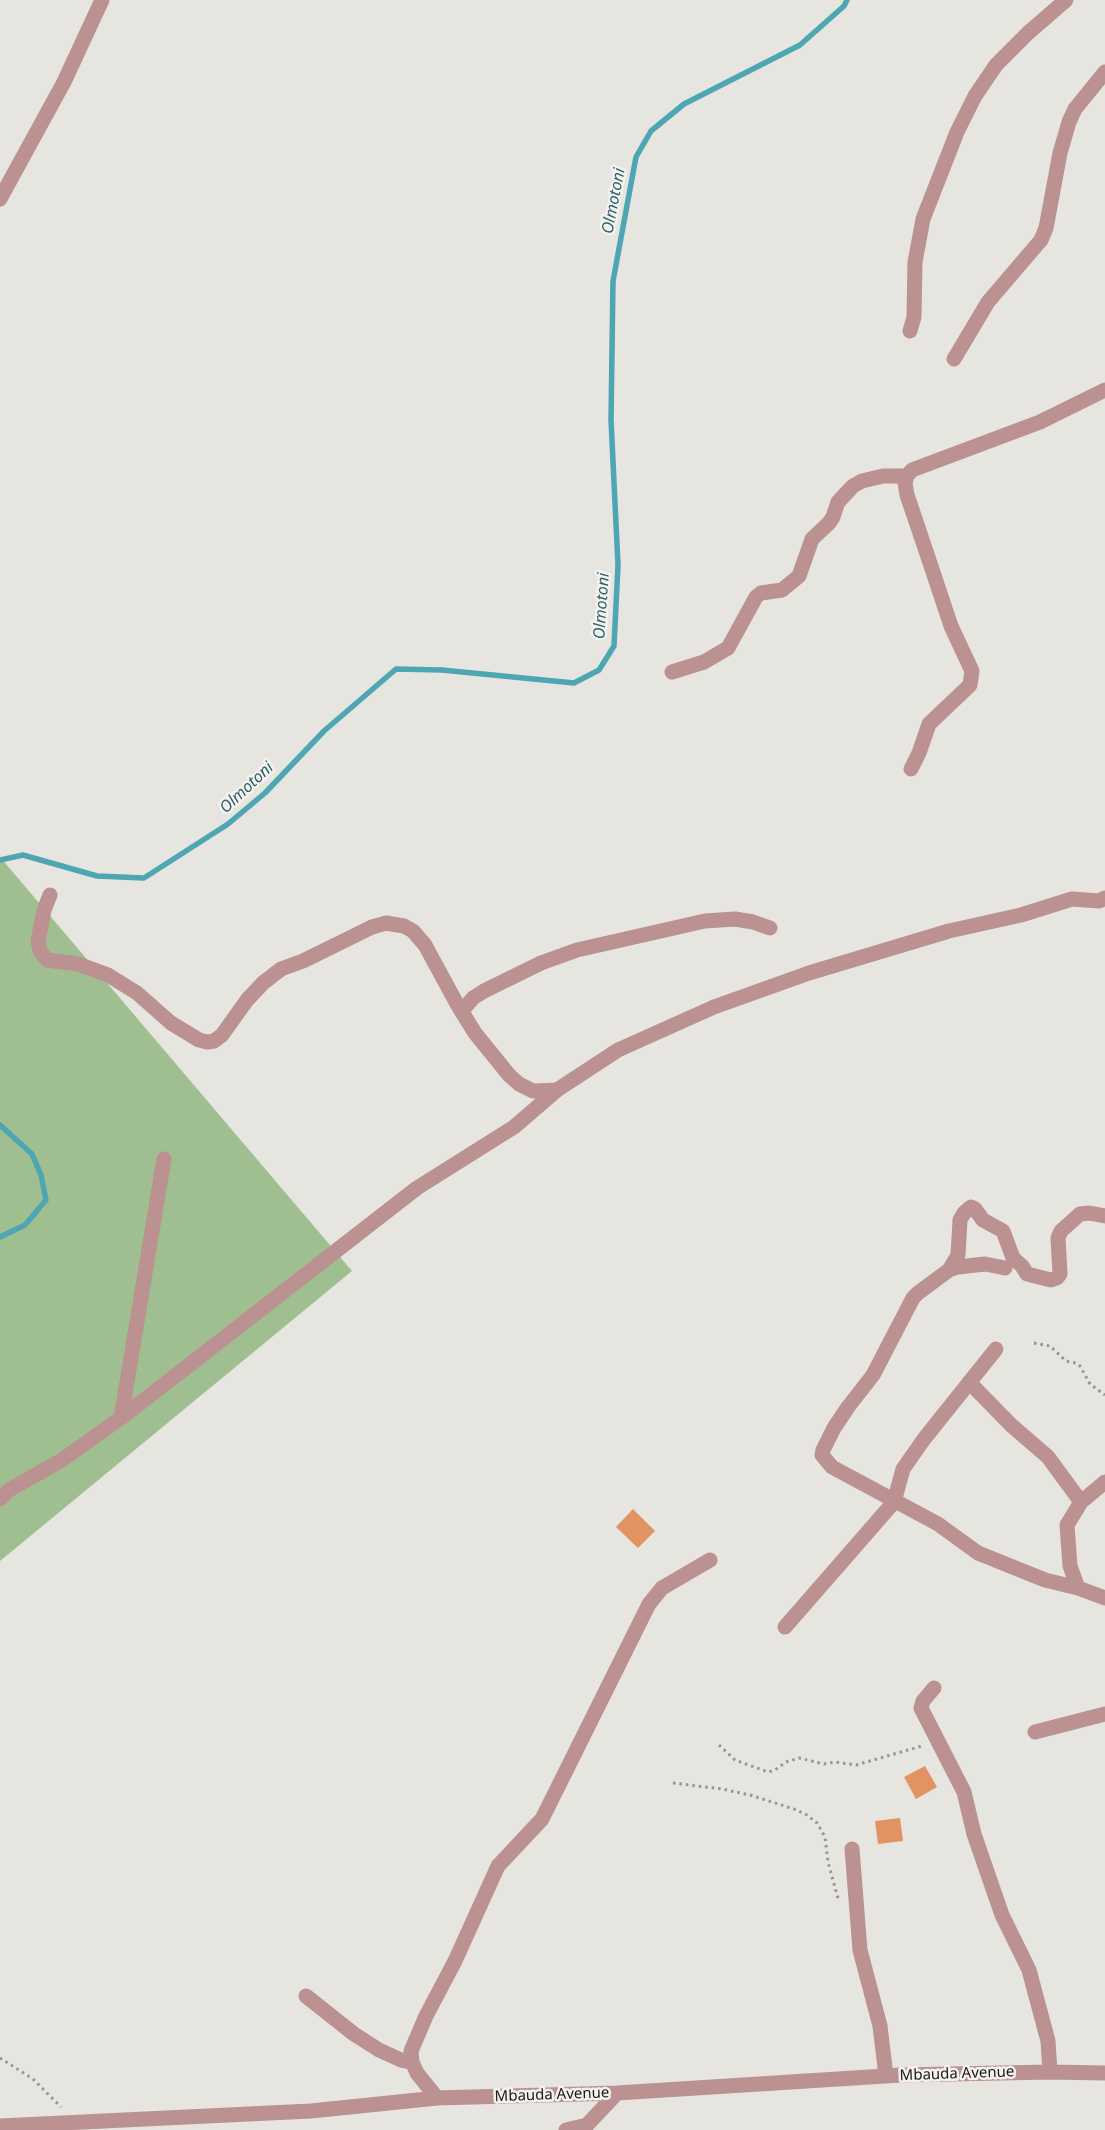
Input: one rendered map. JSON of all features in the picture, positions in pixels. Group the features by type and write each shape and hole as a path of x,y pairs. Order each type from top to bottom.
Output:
{"street":[{"path":"0,199 64,82 102,0"},
{"path":"910,331 914,317 915,262 921,229 957,132 975,96 996,65 1028,33 1066,0"},
{"path":"954,359 988,302 1041,240 1050,211 1060,153 1069,122 1075,109 1105,72"},
{"path":"911,769 929,724 970,685 972,671 951,626 907,495 905,483 907,476 912,470 1040,422 1105,390"},
{"path":"672,672 704,662 728,648 756,597 761,592 782,590 799,576 812,539 833,518 838,502 853,486 862,481 883,476 907,476"},
{"path":"50,895 44,910 38,941 40,951 46,960 78,964 108,975 137,993 171,1023 199,1040 214,1041 222,1036 248,1000 263,983 281,969 303,961 372,927 386,923 404,926 413,931 425,944 462,1011 494,1059 519,1084 533,1091 557,1090"},
{"path":"0,1499 9,1490 62,1460 121,1418 417,1188 514,1127 557,1090 618,1050 714,1007 809,973 949,931 1021,915 1072,899 1103,900"},
{"path":"462,1011 473,998 484,991 541,963 577,950 705,921 735,919 753,922 770,928"},
{"path":"121,1418 164,1159"},
{"path":"949,1270 958,1255 960,1220 964,1212 971,1207 975,1209 985,1222 998,1226 1003,1231 1013,1258 1022,1266 1027,1274 1051,1280 1057,1278 1060,1274 1058,1238 1061,1231 1080,1214 1089,1213 1105,1216"},
{"path":"1005,1268 985,1264 965,1265 949,1270 923,1288 913,1298 873,1375 848,1407 823,1450 824,1458 832,1467 938,1524 978,1553 1036,1577 1078,1588 1105,1598"},
{"path":"785,1627 894,1502 903,1469 924,1439 996,1349"},
{"path":"969,1382 1011,1425 1048,1458 1082,1502"},
{"path":"1078,1588 1070,1566 1067,1525 1082,1502 1105,1482"},
{"path":"437,2098 417,2073 412,2062 411,2051 426,2016 455,1961 498,1866 542,1818 649,1604 662,1588 710,1560"},
{"path":"934,1688 923,1701 921,1708 964,1792 974,1834 1002,1915 1029,1970 1048,2041 1050,2072"},
{"path":"1035,1732 1105,1714"},
{"path":"852,1849 860,1950 880,2026 886,2076"},
{"path":"306,1996 354,2034 379,2050 401,2060 412,2062"},
{"name":"Mbauda Avenue","path":"0,2126 78,2124 311,2111 437,2098 617,2093 886,2076 1050,2072 1105,2073"},
{"path":"566,2130 587,2127 617,2093"}],"path":[{"path":"1034,1343 1050,1346 1066,1361 1076,1363 1080,1366 1090,1384 1105,1395"},
{"path":"719,1745 735,1760 768,1772 775,1770 786,1762 799,1758 824,1764 835,1762 856,1765 927,1745 933,1744 943,1750"},
{"path":"673,1783 722,1789 750,1795 807,1815 817,1824 825,1837 828,1862 841,1908"},
{"path":"0,2058 33,2079 78,2124"}],"green space":[{"path":"0,857 352,1271 0,1561"}],"building":[{"path":"633,1509 655,1531 638,1548 616,1527"},
{"path":"925,1766 937,1787 916,1799 904,1777"},
{"path":"900,1818 903,1841 878,1844 875,1821"}],"waterway":[{"name":"Olmotoni","path":"0,860 23,855 97,876 144,878 228,824 265,793 324,731 396,669 442,670 574,683 599,670 614,646 618,565 611,420 613,281 636,157 651,131 684,104 800,45 844,6 847,0"},
{"name":"Olmotoni","path":"0,1125 32,1154 41,1175 46,1200 25,1225 0,1237"}]}
